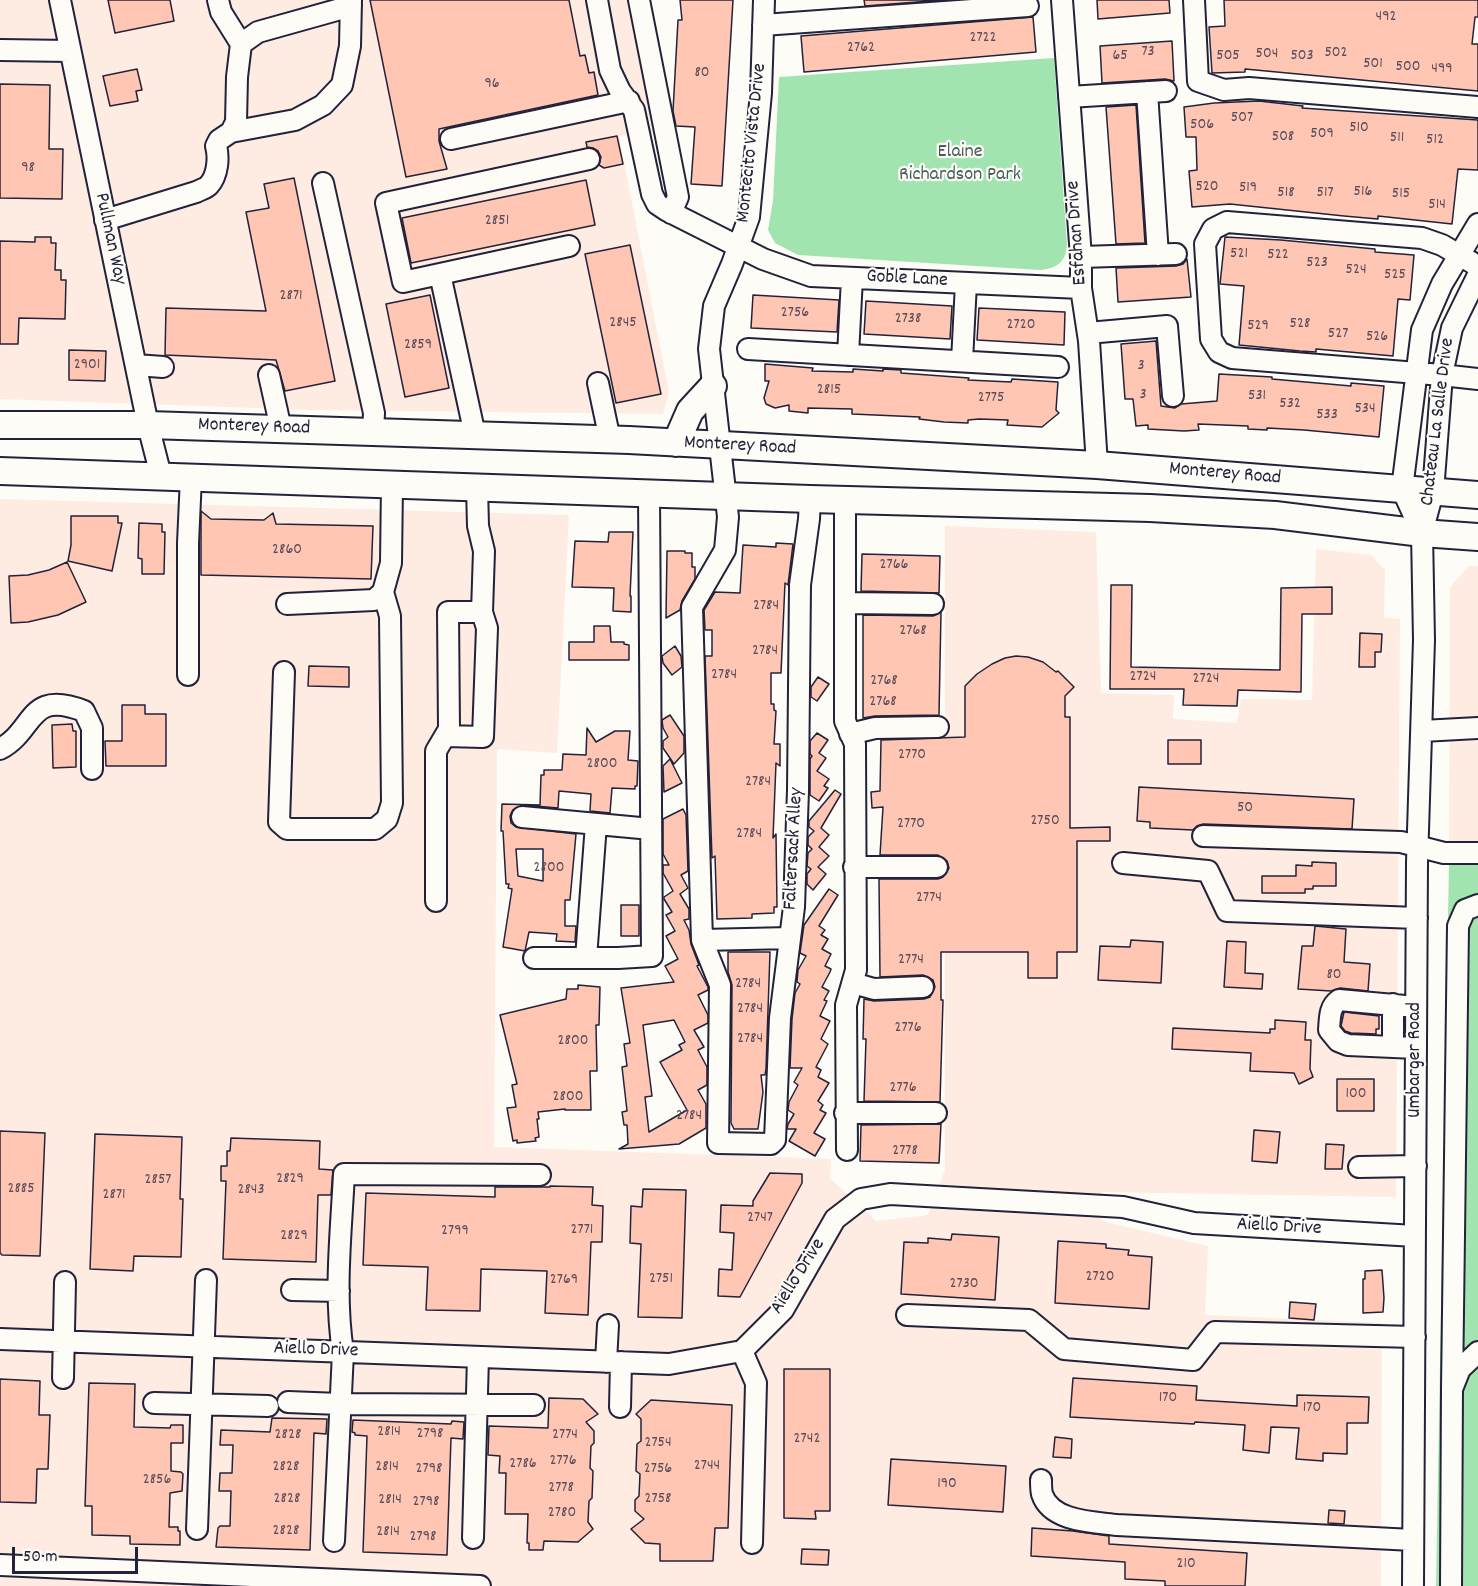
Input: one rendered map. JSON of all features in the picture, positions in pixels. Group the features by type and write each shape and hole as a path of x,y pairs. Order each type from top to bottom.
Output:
{"main road":[{"path":"676,443 690,411 713,386"},
{"name":"Monterey Road","path":"0,425 148,425 676,443 1097,465 1478,495"},
{"name":"Monterey Road","path":"0,471 810,499 1150,508 1275,515 1422,533 1478,537"}],"street":[{"name":"Pullman Way","path":"60,0 135,365 161,476"},
{"path":"218,0 221,12 241,44 237,77 236,122 231,132"},
{"path":"597,0 610,70 620,91 634,110 652,194 657,204 671,213 678,197 639,0"},
{"name":"Montecito Vista Drive","path":"702,940 692,607 725,550 728,518 709,350 711,320 719,291 749,217 761,93 764,0"},
{"name":"Esfahan Drive","path":"1062,0 1081,257 1081,288 1088,333 1097,465"},
{"path":"1194,0 1198,81 1224,90 1249,88 1478,107"},
{"path":"105,220 196,192 209,185 217,167 216,146 219,140 231,132 295,120 323,105 342,85 351,46 351,3 258,32 241,44"},
{"path":"763,25 845,9 988,4 1028,6"},
{"path":"0,50 70,51"},
{"path":"1069,96 1156,91 1167,255 1081,257"},
{"path":"451,139 629,101"},
{"path":"569,246 403,282 386,203 589,159"},
{"path":"323,183 374,413 373,432"},
{"name":"Goble Lane","path":"671,213 763,259 811,276 1081,288"},
{"path":"1478,266 1442,245 1422,238 1227,222 1213,229 1205,244 1211,339 1219,352 1232,358 1478,379"},
{"name":"Chateau La Salle Drive","path":"1422,533 1402,489 1422,330 1442,285 1478,224"},
{"path":"440,274 475,435"},
{"name":"Chateau La Salle Drive","path":"1422,533 1433,492 1442,375 1452,328 1478,275"},
{"path":"848,354 852,278"},
{"path":"962,361 966,283"},
{"path":"1088,333 1167,326 1173,396"},
{"path":"747,349 1058,367"},
{"path":"135,365 163,367"},
{"path":"269,375 281,429"},
{"path":"598,383 610,440"},
{"path":"188,675 188,543 191,477"},
{"path":"284,672 279,822 287,829 375,829 387,819 392,803 390,616 383,592 391,563 392,484"},
{"path":"446,736 483,737 487,628 482,612 484,551 477,526 477,487"},
{"path":"534,958 652,956 649,493"},
{"name":"Faltersack Alley","path":"702,940 720,985 718,1143 771,1144 775,1140 780,1018 794,907 798,790 800,585 810,499"},
{"path":"845,500 845,721 855,744 856,970 846,1005 847,1150"},
{"name":"Umbarger Road","path":"1413,1586 1416,1007 1424,561 1422,533"},
{"path":"287,604 374,600 383,592"},
{"path":"845,603 933,604"},
{"path":"436,901 436,752 449,729 448,612 482,612"},
{"path":"0,749 16,737 36,711 57,705 75,707 84,711 92,728 92,769"},
{"path":"850,734 875,728 938,727"},
{"path":"1422,731 1478,728"},
{"path":"522,817 651,829"},
{"path":"586,958 596,824"},
{"path":"1203,836 1401,842 1444,853 1478,853"},
{"path":"1123,864 1208,870 1227,911 1417,918"},
{"path":"854,867 937,867"},
{"path":"1451,1586 1458,926 1464,910 1478,905"},
{"path":"702,940 790,938"},
{"path":"854,983 865,988 923,987"},
{"path":"1416,1007 1339,1000 1333,1004 1330,1011 1329,1030 1338,1041 1348,1045 1416,1048"},
{"path":"1393,1004 1393,1047"},
{"path":"845,1113 936,1113"},
{"path":"1359,1167 1416,1166"},
{"path":"334,1541 343,1352 339,1291 344,1174 540,1175"},
{"name":"Aiello Drive","path":"0,1339 669,1364 742,1351 783,1310 835,1219 861,1199 890,1194 1123,1207 1194,1223 1415,1236"},
{"path":"197,1529 206,1280"},
{"path":"63,1378 65,1282"},
{"path":"292,1290 339,1291"},
{"path":"907,1315 1029,1320 1064,1348 1193,1360 1215,1332 1415,1337"},
{"path":"608,1324 620,1407"},
{"path":"742,1351 756,1383 752,1543"},
{"path":"1452,1389 1460,1369 1478,1352"},
{"path":"473,1538 478,1357"},
{"path":"288,1402 534,1405"},
{"path":"154,1403 268,1406"},
{"path":"1041,1480 1042,1496 1057,1514 1077,1520 1117,1525 1413,1540"},
{"path":"0,1565 109,1578 480,1586"}],"shaded area":[{"path":"0,0 628,0 655,133 619,136 669,393 663,414 313,410 0,399"},
{"path":"0,499 569,515 557,753 497,749 494,1147 831,1159 830,1178 876,1221 928,1215 945,1170 945,526 1096,532 1101,693 1174,695 1173,719 1237,723 1241,699 1312,700 1316,549 1371,555 1385,570 1384,617 1400,619 1396,1197 1102,1192 1101,1221 1208,1246 1205,1315 1382,1323 1381,1586 0,1586"},
{"path":"1469,566 1478,566 1478,863 1449,863 1450,587"}],"green space":[{"name":"Elaine Richardson Park","path":"1054,58 1067,245 1063,260 1056,266 1041,270 798,255 775,243 768,230 773,201 779,77"},
{"path":"1449,863 1478,863 1478,1586 1436,1586"}],"building":[{"path":"108,0 170,0 174,21 115,33"},
{"path":"370,0 569,0 580,56 585,55 589,73 594,72 598,95 439,129 439,141 447,169 406,177"},
{"path":"680,0 733,0 722,186 691,184 695,127 676,126 673,111 678,20 682,20"},
{"path":"864,0 944,0 865,6"},
{"path":"1097,0 1169,0 1170,13 1098,19"},
{"path":"1224,0 1478,0 1478,17 1475,17 1472,44 1478,44 1478,91 1245,69 1245,72 1212,73 1209,27 1225,26"},
{"path":"1033,17 1036,52 804,72 801,36"},
{"path":"1172,41 1174,81 1165,79 1102,83 1100,46"},
{"path":"137,69 142,90 136,91 138,101 110,106 103,76"},
{"path":"0,84 50,85 49,149 63,149 62,199 0,198"},
{"path":"1259,101 1303,106 1302,108 1478,120 1478,170 1458,169 1452,224 1230,204 1192,207 1189,171 1197,170 1196,137 1186,137 1184,107"},
{"path":"1136,105 1145,243 1116,244 1106,107"},
{"path":"617,136 623,164 604,168 599,165 601,157 598,151 587,147 586,142"},
{"path":"294,178 335,381 285,391 276,360 165,355 166,308 266,311 246,212 269,208 264,184"},
{"path":"586,180 595,225 411,263 402,218"},
{"path":"35,237 51,237 51,243 56,243 55,270 61,270 61,280 66,280 65,319 19,318 18,344 0,344 0,241 35,242"},
{"path":"1225,237 1281,240 1414,255 1410,300 1398,299 1393,356 1239,345 1244,286 1220,284"},
{"path":"630,245 661,394 616,403 585,254"},
{"path":"1187,259 1191,297 1118,302 1116,268 1176,266 1183,264"},
{"path":"430,295 449,388 405,397 386,304"},
{"path":"753,295 839,300 837,332 751,328"},
{"path":"866,301 952,306 950,339 864,334"},
{"path":"979,308 1065,312 1064,345 977,340"},
{"path":"1156,341 1161,406 1175,408 1181,404 1217,401 1219,374 1272,377 1272,379 1351,386 1351,383 1384,386 1379,437 1304,430 1248,429 1248,426 1198,424 1199,430 1184,431 1148,429 1148,425 1136,426 1133,399 1125,399 1121,344"},
{"path":"69,350 106,351 105,381 69,380"},
{"path":"765,364 813,368 812,371 853,372 853,369 883,371 883,369 901,370 901,373 969,378 968,380 1011,382 1012,379 1058,382 1056,410 1059,413 1042,427 1007,425 1008,420 979,419 968,420 968,423 919,419 920,417 852,414 852,409 808,408 808,413 789,411 789,405 775,408 766,404 764,398 769,381 765,381"},
{"path":"201,511 211,519 264,520 273,513 276,524 373,526 371,579 201,575"},
{"path":"71,516 118,516 118,523 122,523 112,571 68,561 71,545"},
{"path":"139,523 162,524 162,532 165,532 164,574 142,574 142,559 138,558"},
{"path":"609,532 633,532 631,612 613,611 614,588 572,587 575,541 608,542"},
{"path":"776,543 793,544 788,585 785,583 781,673 771,673 771,704 774,704 776,711 774,744 780,744 780,766 776,763 773,838 776,834 777,907 774,907 774,913 752,914 752,918 717,919 715,856 712,858 705,656 712,656 712,630 705,630 704,610 715,592 740,593 743,545 776,547"},
{"path":"667,551 692,553 695,579 682,601 680,610 666,618"},
{"path":"862,554 940,556 939,593 861,591"},
{"path":"67,562 86,602 58,615 28,622 11,623 9,576 28,575 49,570"},
{"path":"1111,585 1132,585 1131,667 1280,670 1281,588 1332,587 1332,614 1302,614 1301,692 1238,690 1237,706 1183,705 1184,689 1110,689"},
{"path":"941,612 939,715 863,718 863,615 933,616"},
{"path":"594,626 610,626 611,642 624,642 629,645 629,660 569,660 569,642 594,642"},
{"path":"1360,633 1382,634 1381,652 1375,652 1375,667 1359,667"},
{"path":"675,646 681,656 682,667 672,675 663,663 662,656"},
{"path":"1016,656 1043,662 1056,672 1058,671 1074,687 1065,696 1065,717 1070,717 1070,828 1110,827 1110,841 1077,841 1077,952 1057,952 1057,978 1028,978 1028,952 941,952 941,1000 943,1000 940,1102 864,1101 866,1039 863,1039 864,999 874,1001 924,999 930,997 935,987 933,980 923,975 880,977 879,879 938,879 943,877 949,868 947,861 938,855 880,855 883,807 872,808 871,792 880,791 881,740 965,737 965,686 992,664"},
{"path":"309,666 349,667 349,687 308,686"},
{"path":"818,677 829,684 817,701 811,697 811,687"},
{"path":"122,705 145,705 145,714 166,714 166,766 106,766 105,741 122,741"},
{"path":"670,715 684,736 684,753 674,764 663,748 663,741 668,737 662,720"},
{"path":"72,724 73,731 76,731 76,767 53,768 52,725"},
{"path":"587,728 596,742 615,731 630,731 628,760 638,761 637,786 635,789 612,788 610,813 590,811 591,794 559,791 558,808 523,805 513,810 510,816 511,823 516,827 576,834 570,900 565,900 565,926 576,926 575,942 556,941 557,934 529,932 525,951 503,947 512,889 508,888 509,884 506,884 503,831 501,831 502,804 540,805 541,775 544,775 544,770 562,770 563,754 586,755","holes":["516,849 543,849 543,881 518,876"]},
{"path":"817,733 828,740 819,753 826,758 817,771 829,779 824,786 828,788 819,801 810,795 810,759 812,756 810,741"},
{"path":"1168,740 1201,740 1201,764 1168,764"},
{"path":"670,759 682,783 664,792 663,766"},
{"path":"1139,787 1354,799 1352,829 1203,824 1193,830 1150,828 1150,822 1137,821"},
{"path":"835,790 841,794 821,828 829,835 819,847 829,856 818,867 826,874 813,890 807,884 807,874 811,869 807,866 808,853 812,849 808,845 808,837 814,831 809,827 809,821"},
{"path":"683,809 686,815 688,871 681,875 688,888 680,894 689,909 689,919 684,920 699,965 697,966 708,987 708,990 698,995 708,1015 708,1023 694,1030 704,1047 698,1050 707,1067 707,1085 698,1090 706,1104 706,1128 679,1144 619,1149 628,1144 627,1125 624,1125 622,1112 627,1111 622,1067 627,1066 624,1044 630,1043 621,988 674,982 665,966 678,959 666,936 675,931 666,915 672,912 664,899 673,891 663,873 663,865 669,865 663,854 663,819","holes":["674,1020 685,1042 679,1045 682,1050 660,1062 687,1110 649,1132 645,1097 652,1096 643,1025"]},
{"path":"1312,862 1336,863 1336,886 1313,886 1313,889 1305,889 1305,893 1262,893 1262,876 1296,876 1296,865 1312,866"},
{"path":"829,889 838,895 819,926 825,930 821,935 828,939 822,949 831,954 825,966 831,969 822,987 829,991 820,1016 830,1021 821,1039 828,1044 816,1067 821,1070 818,1077 829,1083 818,1101 823,1105 820,1110 826,1113 814,1133 825,1139 815,1156 789,1141 796,1129 787,1129 794,1114 788,1110 789,1102 798,1085 794,1082 802,1068 790,1068 792,1019 795,993 800,984 797,982 798,970 806,956 800,953 804,925"},
{"path":"621,905 639,905 639,936 621,936"},
{"path":"1315,926 1346,929 1344,962 1370,964 1368,991 1340,988 1331,991 1298,989 1302,946 1313,946"},
{"path":"1131,940 1163,942 1161,983 1098,980 1100,946 1130,947"},
{"path":"1227,941 1246,942 1245,973 1263,974 1262,989 1224,987"},
{"path":"728,952 770,952 766,1069 765,1075 761,1075 763,1092 758,1129 734,1129 731,1123 732,985 728,972"},
{"path":"578,985 600,987 599,1025 596,1025 597,1071 590,1071 591,1110 565,1109 538,1112 539,1137 535,1138 536,1141 517,1143 517,1140 513,1141 507,1108 516,1107 512,1085 517,1084 500,1015 566,999 567,989 578,989"},
{"path":"1344,1012 1379,1016 1379,1029 1376,1029 1376,1034 1345,1031 1341,1026"},
{"path":"1275,1020 1306,1022 1305,1040 1311,1040 1310,1069 1313,1077 1299,1084 1294,1073 1250,1071 1251,1053 1172,1049 1173,1028 1270,1033 1270,1029 1275,1029"},
{"path":"1337,1079 1374,1079 1374,1111 1337,1111"},
{"path":"941,1124 939,1163 860,1161 861,1125"},
{"path":"1254,1130 1280,1132 1277,1163 1252,1161"},
{"path":"0,1131 45,1133 40,1256 2,1255 0,1253"},
{"path":"95,1134 182,1137 181,1257 134,1256 133,1271 90,1269"},
{"path":"231,1138 320,1141 319,1169 333,1170 331,1195 318,1195 316,1262 223,1259 226,1181 221,1181 221,1166 227,1166 227,1151 230,1151"},
{"path":"1326,1144 1344,1145 1342,1169 1325,1169"},
{"path":"770,1173 802,1174 802,1183 740,1297 718,1296 719,1269 732,1270 734,1233 720,1232 721,1205 753,1206 753,1201"},
{"path":"495,1187 593,1187 592,1205 603,1206 602,1242 591,1242 588,1315 545,1313 547,1271 481,1269 480,1311 426,1310 428,1267 363,1265 366,1193 495,1197"},
{"path":"643,1189 686,1190 682,1318 638,1317 641,1244 630,1243 631,1206 642,1207"},
{"path":"952,1234 999,1237 995,1300 901,1294 904,1242 928,1243 928,1238 951,1240"},
{"path":"1058,1241 1106,1244 1106,1248 1129,1250 1128,1255 1152,1257 1149,1309 1055,1303"},
{"path":"1382,1270 1383,1312 1363,1313 1365,1271"},
{"path":"1290,1302 1316,1304 1314,1320 1289,1318"},
{"path":"784,1369 830,1369 830,1511 815,1511 816,1519 784,1518"},
{"path":"1073,1378 1197,1386 1196,1400 1297,1406 1297,1395 1369,1397 1368,1423 1347,1423 1347,1454 1323,1453 1323,1461 1296,1459 1299,1428 1271,1427 1269,1453 1243,1450 1245,1425 1070,1417"},
{"path":"0,1379 40,1381 39,1415 50,1415 48,1469 37,1469 36,1503 0,1502"},
{"path":"89,1383 135,1384 134,1427 170,1428 171,1425 183,1425 183,1443 171,1443 171,1471 183,1474 182,1491 170,1493 169,1527 178,1527 180,1545 130,1544 130,1536 92,1535 92,1506 85,1506"},
{"path":"549,1398 583,1399 598,1414 586,1422 594,1431 590,1468 593,1471 592,1498 589,1501 588,1522 593,1529 578,1542 544,1541 543,1550 529,1550 529,1543 527,1543 528,1514 505,1514 506,1473 499,1473 500,1456 488,1455 489,1426 548,1428"},
{"path":"651,1400 732,1405 728,1528 715,1528 713,1561 660,1561 660,1544 645,1543 631,1529 644,1519 635,1511 635,1500 639,1496 640,1474 636,1471 637,1444 641,1441 641,1419 636,1414"},
{"path":"272,1418 327,1419 326,1434 314,1433 310,1550 216,1547 218,1528 230,1526 231,1491 219,1491 220,1473 232,1473 233,1445 220,1445 221,1430 270,1432"},
{"path":"353,1420 451,1424 452,1421 464,1422 463,1439 451,1438 447,1555 363,1552 367,1436 355,1435 352,1432"},
{"path":"1055,1437 1072,1439 1071,1458 1053,1457"},
{"path":"891,1459 1006,1466 1003,1512 888,1505"},
{"path":"1329,1510 1345,1511 1344,1524 1328,1523"},
{"path":"1032,1528 1109,1536 1109,1544 1247,1553 1245,1586 1165,1586 1165,1581 1125,1579 1125,1562 1031,1556"},
{"path":"802,1549 829,1550 828,1565 801,1564"}]}
